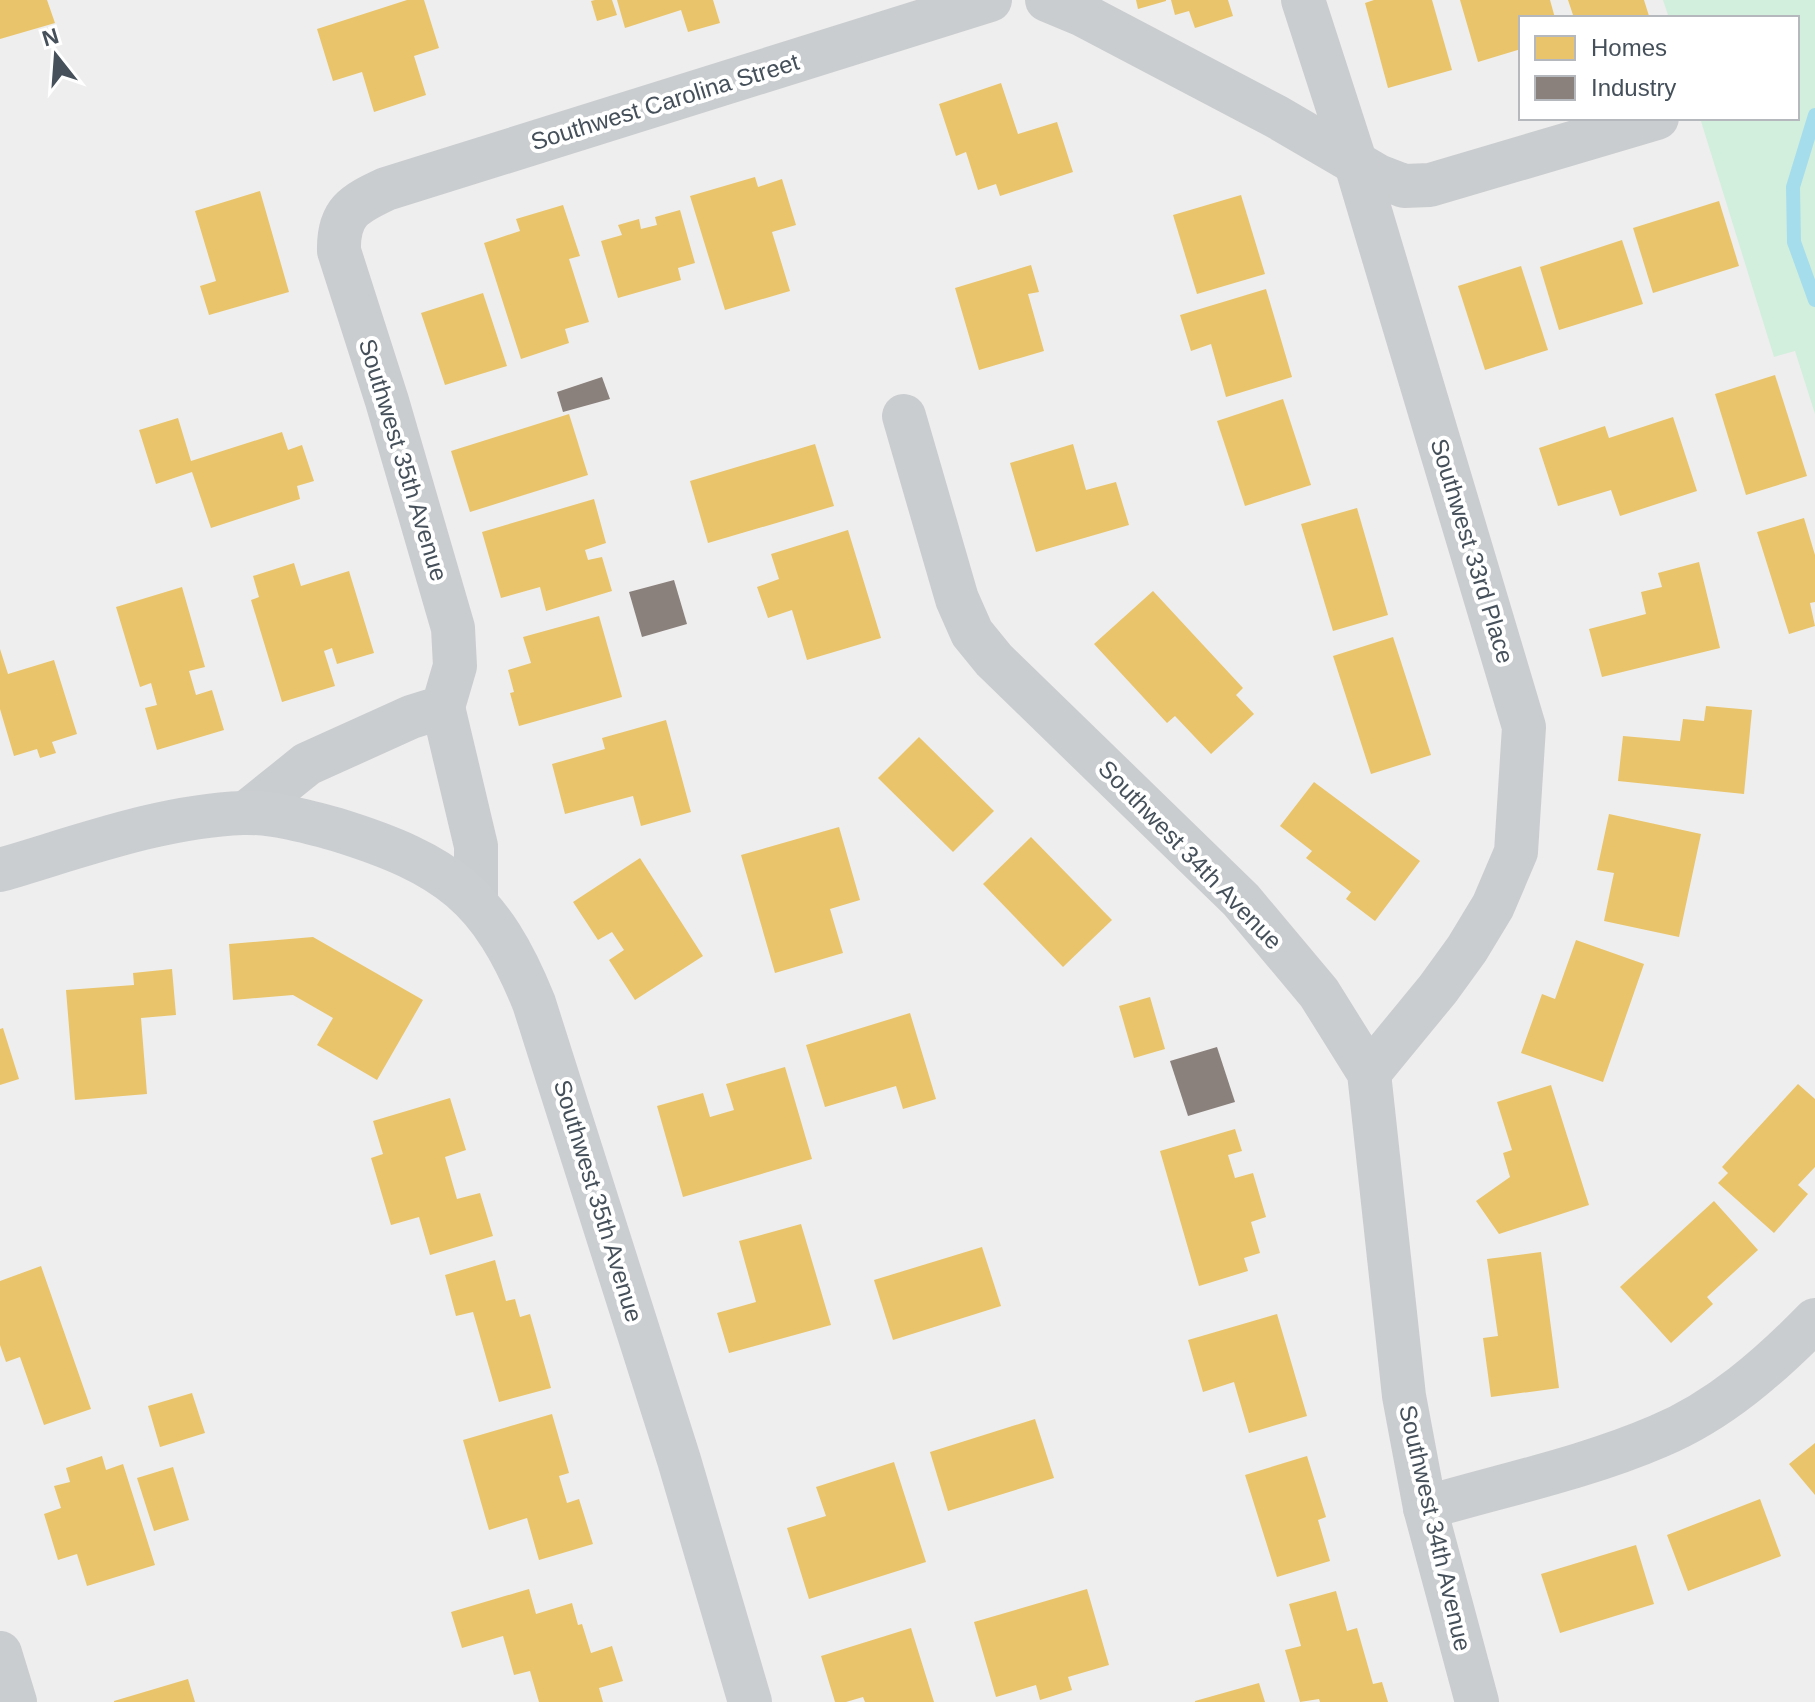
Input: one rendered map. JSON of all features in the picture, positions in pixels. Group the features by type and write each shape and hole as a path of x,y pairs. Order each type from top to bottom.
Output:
{"street":[{"name":"Southwest Carolina Street","path":"347,216 360,201 386,189 990,0"},
{"path":"1047,0 1083,15 1277,117 1378,176 1404,186 1430,185 1650,120"},
{"name":"Southwest 33rd Place","path":"1303,0 1356,164 1524,727 1516,852 1493,906 1438,989 1369,1073"},
{"name":"Southwest 35th Avenue","path":"347,216 339,231 339,251 387,401 453,628 455,666 443,707 476,846 476,902 492,921 519,965 550,1048 687,1485 750,1702"},
{"name":"Southwest 34th Avenue","path":"904,416 957,599 972,633 994,660 1241,900 1319,993 1369,1073 1404,1396 1425,1508 1477,1702"},
{"path":"246,813 307,764 411,717 443,707"},
{"path":"0,870 190,819 246,813 325,826 412,857 445,875 476,902"},
{"path":"1425,1508 1601,1457 1661,1436 1721,1402 1777,1358 1815,1320"},
{"path":"0,1653 15,1702"}],"green space":[{"path":"1663,0 1815,0 1815,414 1795,351 1774,357 1701,120 1799,120 1799,16 1668,16"}],"building: Homes":[{"path":"0,0 47,0 55,23 0,39"},
{"path":"407,0 424,0 439,48 414,56 426,95 374,112 362,72 333,81 317,29"},
{"path":"612,0 617,15 597,21 591,1"},
{"path":"617,0 713,0 720,23 688,32 681,10 625,28"},
{"path":"1136,0 1166,0 1166,1 1138,9"},
{"path":"1171,0 1228,0 1233,16 1195,28 1189,11 1175,15"},
{"path":"1374,0 1432,0 1452,70 1388,88 1365,3"},
{"path":"1460,0 1550,0 1554,16 1519,16 1519,50 1478,62"},
{"path":"1568,0 1644,0 1649,16 1573,16"},
{"path":"1001,83 1018,134 1057,122 1073,172 1000,196 996,184 978,190 966,152 956,156 939,104"},
{"path":"755,177 758,187 782,179 796,225 772,232 790,291 725,310 690,196"},
{"path":"260,191 289,292 209,315 200,286 216,281 195,211"},
{"path":"1241,195 1265,274 1197,294 1173,215"},
{"path":"1719,201 1739,266 1653,293 1633,228"},
{"path":"563,205 580,256 569,259 589,322 565,329 569,343 521,359 484,243 520,231 516,219"},
{"path":"680,210 695,263 678,268 681,280 618,298 601,241 622,235 618,225 639,219 641,229 657,225 655,217"},
{"path":"1622,240 1643,304 1559,330 1540,267"},
{"path":"1031,265 1039,292 1028,294 1044,351 979,370 955,288"},
{"path":"1521,266 1548,350 1485,370 1458,286"},
{"path":"1266,289 1292,377 1226,397 1211,344 1191,351 1180,315"},
{"path":"483,293 507,366 445,385 421,313"},
{"path":"1775,375 1807,476 1746,495 1715,394"},
{"path":"1283,399 1311,485 1245,506 1217,421"},
{"path":"569,414 588,475 470,512 451,451"},
{"path":"1673,417 1697,491 1620,516 1611,490 1558,506 1539,448 1605,426 1609,438"},
{"path":"178,418 191,461 282,432 288,450 302,445 314,481 297,486 300,499 211,528 192,472 156,484 139,430"},
{"path":"815,444 834,506 708,543 690,481"},
{"path":"1073,444 1086,490 1116,482 1129,525 1036,552 1010,463"},
{"path":"594,499 606,543 585,550 588,560 602,557 612,591 546,611 540,587 501,598 482,532"},
{"path":"1357,508 1388,615 1333,631 1301,524"},
{"path":"1804,518 1815,555 1815,602 1810,603 1815,626 1789,634 1757,532"},
{"path":"848,530 881,638 807,660 792,610 768,618 757,587 779,579 771,554"},
{"path":"1699,562 1720,648 1602,677 1589,629 1646,614 1641,592 1662,587 1658,573"},
{"path":"294,563 301,586 349,571 374,653 337,664 332,648 324,651 335,686 282,702 251,600 259,597 253,576"},
{"path":"182,587 205,667 189,671 196,695 212,690 224,730 157,750 145,708 157,705 151,683 140,687 116,607"},
{"path":"1153,591 1243,688 1236,695 1254,714 1211,754 1175,716 1167,723 1094,644"},
{"path":"599,616 622,697 519,726 510,693 514,692 508,670 531,663 523,637"},
{"path":"1393,637 1431,755 1371,774 1333,656"},
{"path":"0,649 8,674 54,660 77,734 52,742 56,753 40,758 37,749 14,756 0,709"},
{"path":"1706,706 1752,710 1744,794 1618,781 1623,736 1680,741 1683,719 1704,721"},
{"path":"666,720 691,812 641,826 633,796 565,814 552,764 605,749 602,738"},
{"path":"919,737 994,811 953,852 878,778"},
{"path":"1314,782 1420,861 1375,921 1346,899 1351,892 1306,858 1312,851 1280,826"},
{"path":"1609,814 1701,834 1679,937 1604,921 1614,873 1597,870"},
{"path":"839,827 860,900 830,909 843,953 775,973 741,855"},
{"path":"1031,837 1112,920 1063,967 983,884"},
{"path":"640,858 703,956 635,1000 609,960 624,950 612,932 598,940 573,902"},
{"path":"313,937 423,1000 377,1080 317,1045 333,1018 293,995 233,1000 229,944"},
{"path":"1576,940 1644,964 1603,1082 1521,1053 1542,994 1555,999"},
{"path":"172,969 176,1015 141,1018 147,1094 75,1100 66,990 134,985 133,973"},
{"path":"1150,997 1165,1049 1134,1058 1119,1006"},
{"path":"910,1013 936,1099 903,1109 896,1086 825,1107 806,1045"},
{"path":"3,1028 19,1079 0,1085 0,1029"},
{"path":"785,1067 812,1159 683,1197 657,1106 703,1093 710,1117 734,1110 726,1084"},
{"path":"1798,1084 1815,1099 1815,1167 1798,1185 1808,1194 1774,1233 1718,1183 1728,1173 1722,1167"},
{"path":"1551,1085 1589,1205 1499,1234 1476,1201 1510,1177 1503,1153 1512,1150 1497,1102"},
{"path":"450,1098 466,1150 445,1157 457,1199 480,1193 493,1236 430,1255 419,1217 391,1225 371,1158 383,1154 373,1121"},
{"path":"1235,1129 1242,1151 1228,1155 1235,1178 1253,1173 1266,1217 1251,1222 1260,1253 1244,1258 1248,1271 1199,1286 1160,1151"},
{"path":"1714,1201 1758,1250 1707,1297 1713,1304 1671,1343 1620,1287"},
{"path":"801,1224 831,1325 729,1353 717,1313 756,1302 739,1241"},
{"path":"982,1247 1001,1306 893,1340 874,1280"},
{"path":"1541,1252 1559,1388 1491,1397 1483,1338 1498,1336 1487,1259"},
{"path":"495,1260 506,1301 515,1299 520,1317 530,1314 551,1388 499,1402 473,1312 456,1316 445,1275"},
{"path":"41,1266 91,1409 44,1425 20,1357 6,1362 0,1345 0,1281"},
{"path":"1277,1314 1307,1416 1249,1433 1234,1382 1203,1392 1188,1340"},
{"path":"192,1393 205,1433 160,1447 148,1406"},
{"path":"552,1414 569,1473 559,1476 567,1503 579,1499 593,1544 539,1560 527,1518 489,1530 463,1440"},
{"path":"1035,1419 1054,1478 948,1511 930,1452"},
{"path":"1815,1443 1815,1495 1789,1464"},
{"path":"102,1456 106,1470 123,1464 155,1565 87,1586 77,1554 58,1560 44,1514 61,1508 54,1486 70,1482 66,1468"},
{"path":"1307,1456 1326,1517 1318,1520 1330,1561 1277,1577 1245,1475"},
{"path":"894,1462 926,1562 809,1599 787,1528 826,1516 816,1487"},
{"path":"173,1467 189,1520 154,1531 137,1478"},
{"path":"1760,1499 1781,1556 1688,1591 1667,1535"},
{"path":"1636,1545 1654,1604 1560,1633 1541,1574"},
{"path":"529,1589 536,1614 572,1603 591,1653 612,1646 623,1681 599,1688 603,1702 539,1702 530,1671 514,1675 503,1636 462,1648 451,1612"},
{"path":"1087,1589 1109,1665 1068,1677 1072,1690 1040,1700 1036,1685 996,1697 974,1622"},
{"path":"1336,1591 1347,1631 1357,1628 1373,1684 1382,1682 1388,1702 1320,1702 1319,1699 1300,1702 1285,1650 1301,1646 1289,1604"},
{"path":"911,1628 934,1702 865,1702 863,1697 835,1702 821,1656"},
{"path":"188,1679 195,1702 114,1702 114,1701"},
{"path":"1259,1683 1265,1702 1195,1702 1195,1701"}],"building: Industry":[{"path":"602,377 610,399 563,412 557,392"},
{"path":"674,580 687,624 642,637 629,592"},
{"path":"1217,1047 1235,1102 1188,1116 1170,1061"}],"waterway":[{"path":"1815,115 1793,187 1794,242 1815,300"}]}
